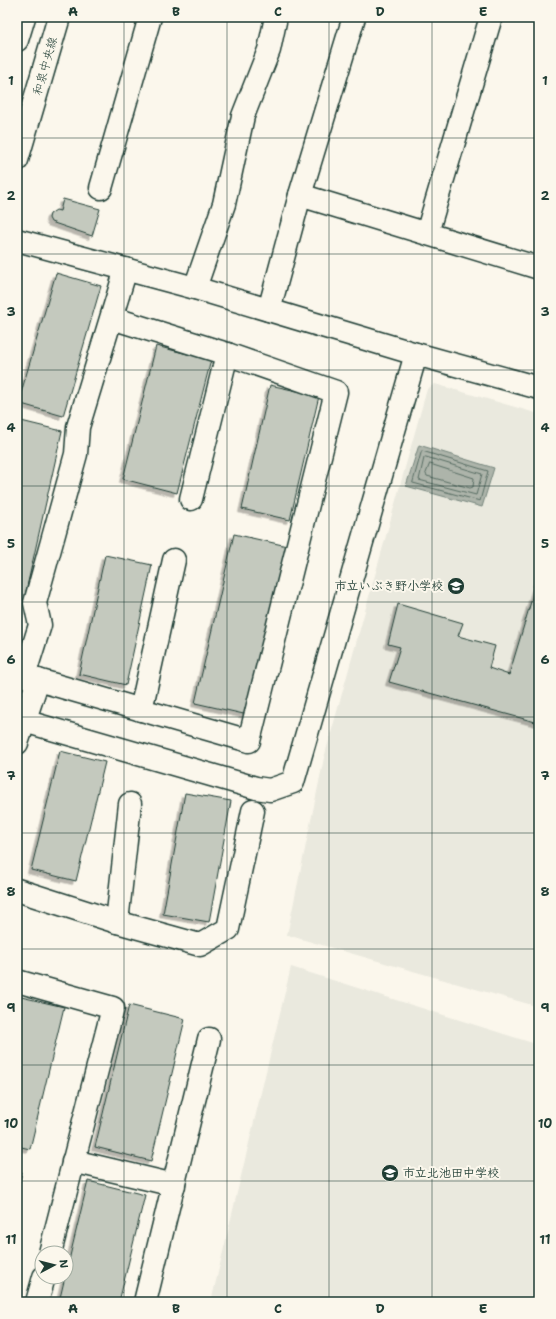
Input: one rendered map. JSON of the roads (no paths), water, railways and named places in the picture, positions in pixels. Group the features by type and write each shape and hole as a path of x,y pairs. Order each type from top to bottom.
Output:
{"street":[{"path":"17,40 24,17"},
{"name":"和泉中央線","path":"17,160 59,17"},
{"path":"101,188 150,17"},
{"path":"195,288 224,204 243,116 269,50 276,17"},
{"path":"269,310 300,195 354,17"},
{"path":"427,233 491,17"},
{"path":"300,195 539,268"},
{"path":"17,240 195,288 416,354 539,388"},
{"path":"112,318 227,354 336,392 249,741 24,676 40,625 34,603 76,454 78,426 126,269"},
{"path":"191,499 227,354"},
{"path":"20,720 256,788 270,790 293,782 416,354"},
{"path":"141,710 174,560"},
{"path":"17,743 20,720 38,680"},
{"path":"118,922 130,804"},
{"path":"17,890 118,922 200,945 228,929 253,811"},
{"path":"17,981 113,1008 52,1245"},
{"path":"145,1302 209,1040"},
{"path":"73,1161 174,1185"},
{"path":"37,1302 42,1285"}],"water":[{"path":"419,445 494,468 482,507 406,486"}],"place":[{"name":"市立いぶき野小学校","path":"456,586"},
{"name":"市立北池田中学校","path":"390,1173"}]}
